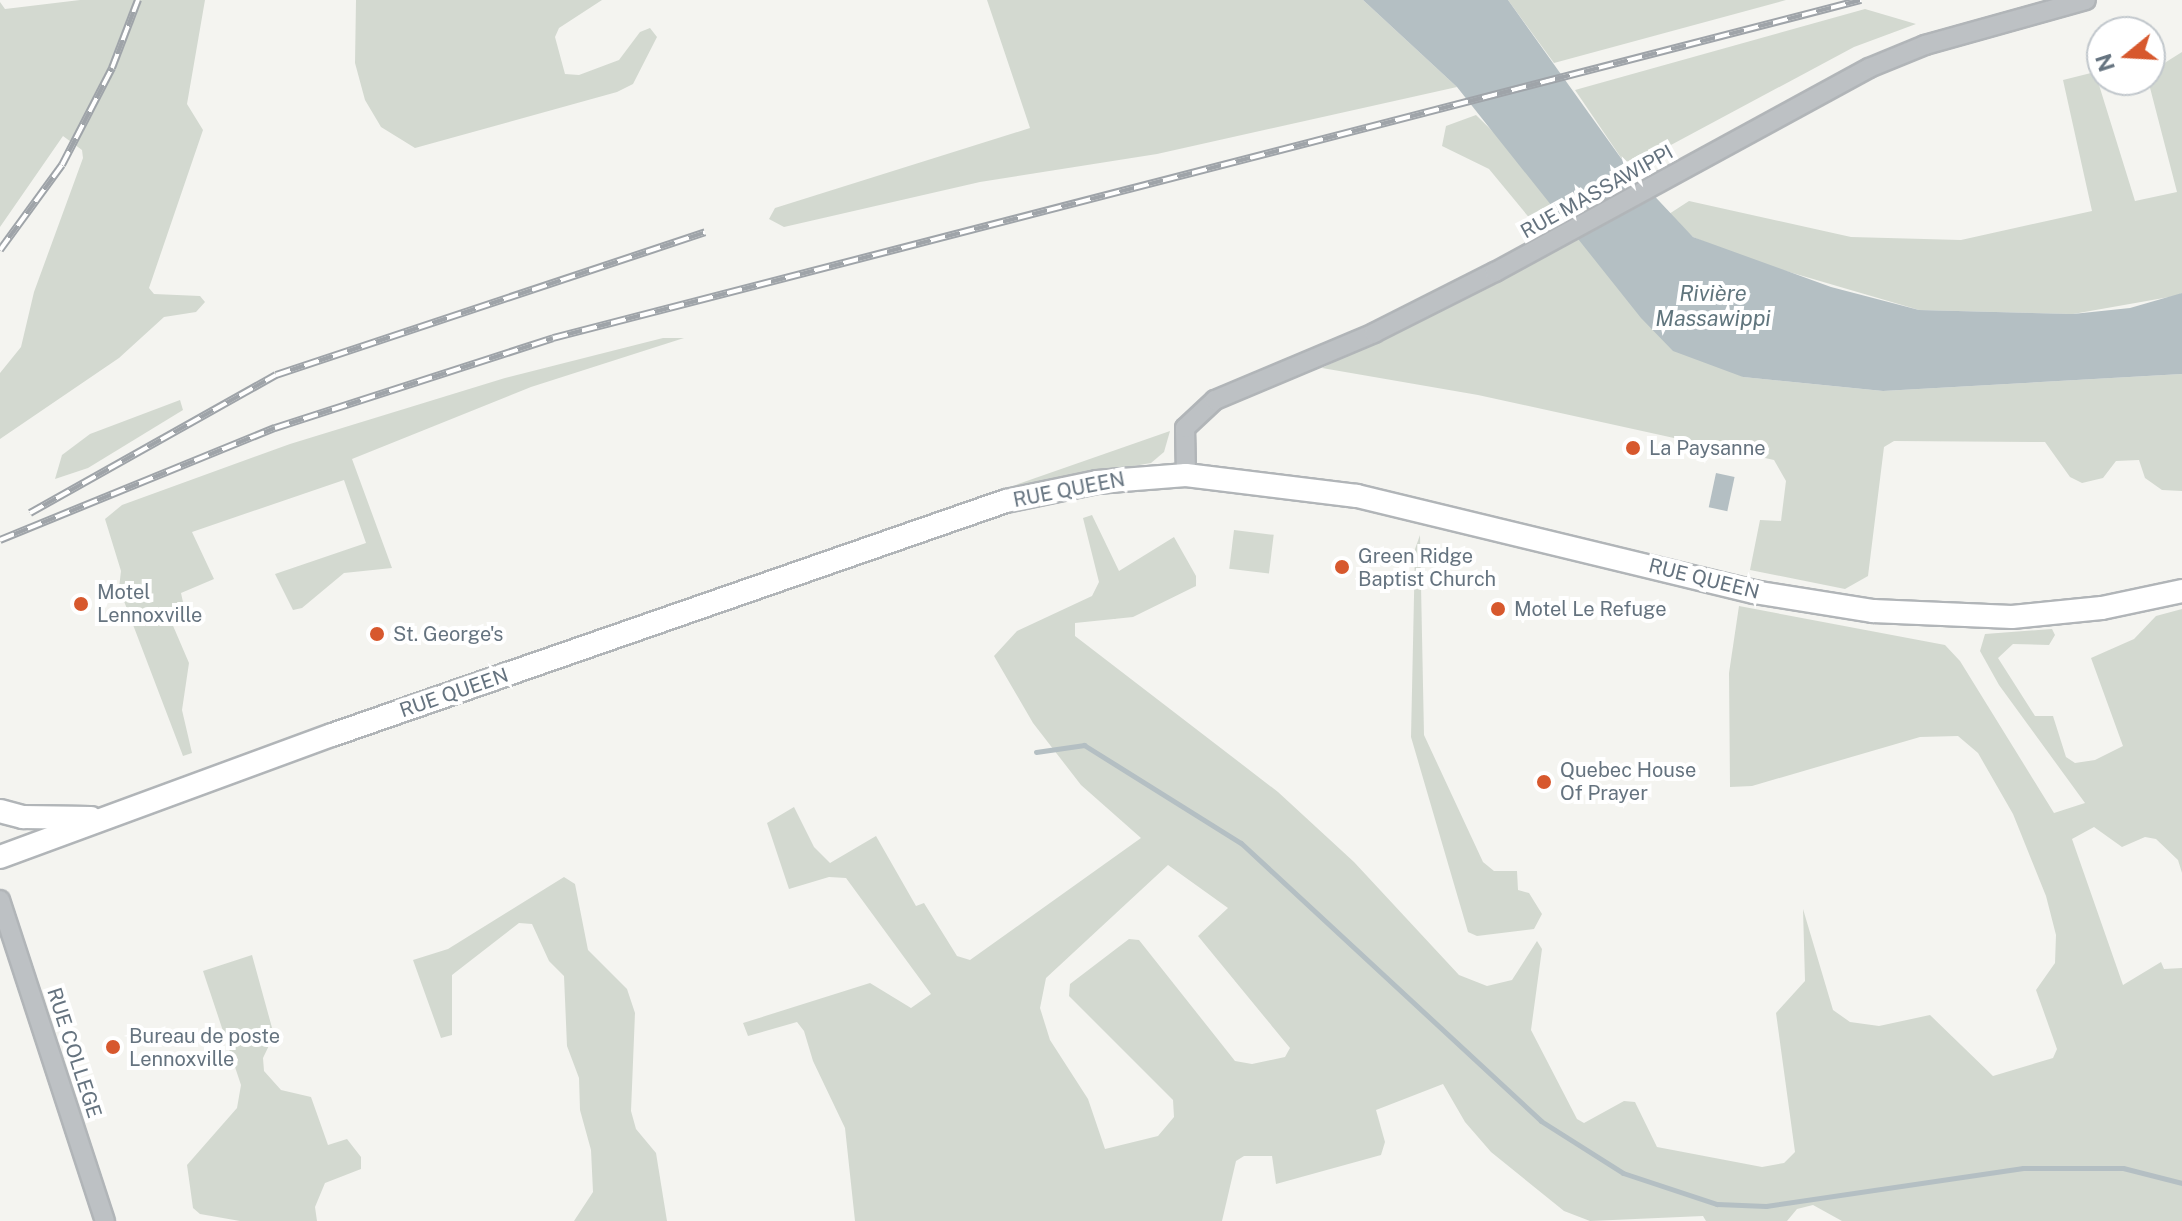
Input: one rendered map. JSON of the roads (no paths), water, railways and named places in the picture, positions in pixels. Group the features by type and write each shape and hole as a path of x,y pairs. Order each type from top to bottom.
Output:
{"main road":[{"name":"RUE QUEEN","path":"0,857 1006,501 1097,482 1186,475 1395,503 1754,592 1873,611 2012,617 2102,608 2182,591"},
{"path":"0,811 23,817 104,818"}],"street":[{"name":"RUE MASSAWIPPI","path":"1186,475 1182,440 1188,421 1205,405 1374,333 1560,239 1900,54 2086,0"},
{"name":"RUE COLLEGE","path":"0,900 105,1221"}],"water":[{"name":"Rivière Massawippi","path":"1363,0 1508,0 1628,168 1693,237 1831,287 1919,310 2073,314 2130,308 2182,293 2182,374 1883,391 1743,377 1673,351 1641,318 1457,87"},
{"path":"1716,473 1735,477 1727,511 1709,507"}],"waterway":[{"path":"1036,752 1084,745 1241,843 1541,1121 1623,1173 1717,1204 1766,1206 2023,1168 2123,1168 2182,1183"}],"railway":[{"path":"0,250 62,165 112,68 138,0"},
{"path":"0,540 275,428 553,338 1861,0"},
{"path":"30,513 276,375 705,232"}],"place":[{"name":"La Paysanne","path":"1633,448"},
{"name":"Green Ridge Baptist Church","path":"1342,567"},
{"name":"Motel Lennoxville","path":"81,604"},
{"name":"Motel Le Refuge","path":"1498,609"},
{"name":"St. George's","path":"377,634"},
{"name":"Quebec House Of Prayer","path":"1544,782"},
{"name":"Bureau de poste Lennoxville","path":"113,1047"}]}
